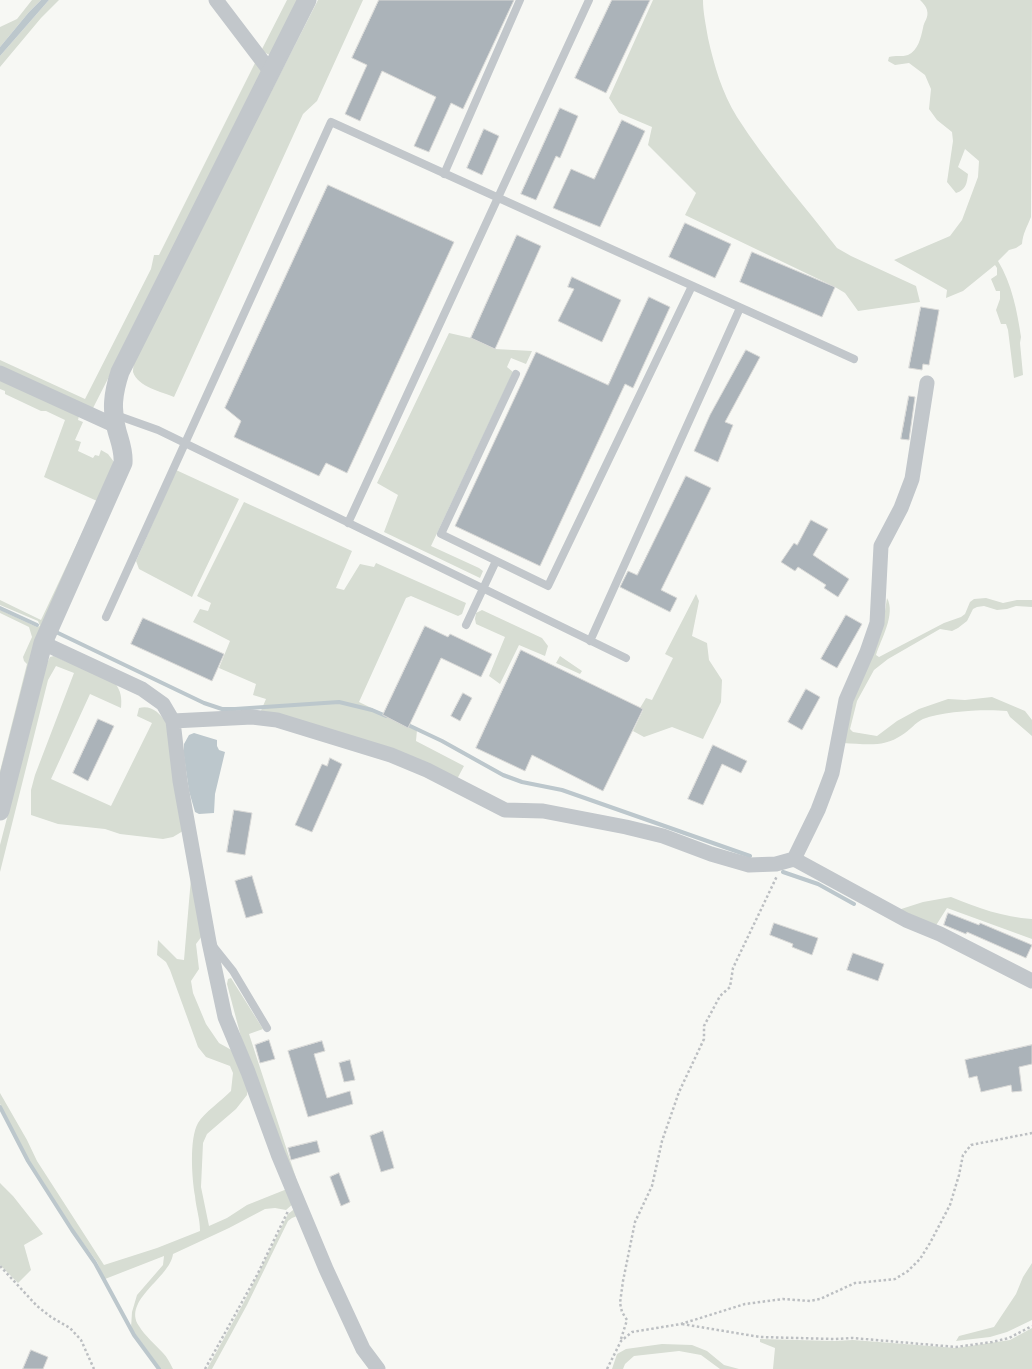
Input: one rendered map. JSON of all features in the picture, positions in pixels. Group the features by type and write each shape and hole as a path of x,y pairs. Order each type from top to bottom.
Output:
{"street":[{"path":"216,0 270,71"},
{"path":"0,812 43,643 123,462 124,454 114,420 113,397 120,372 307,0"},
{"path":"0,373 114,420"},
{"path":"789,860 818,810 832,773 846,700 867,652 877,623 881,546 902,508 912,479 927,383"},
{"path":"43,643 142,689 163,704 173,721 180,781 209,942 225,1017 248,1072 278,1154 348,1320 363,1349 378,1369"},
{"path":"173,721 252,717 277,720 391,755 427,770 505,810 543,811 626,827 663,836 711,854 750,865 789,860 906,920 940,934 1032,981"}],"lane":[{"path":"444,174 520,0"},
{"path":"348,523 590,0"},
{"path":"106,617 331,122 854,359"},
{"path":"516,374 441,534 548,586 692,286"},
{"path":"590,641 740,308"},
{"path":"114,420 158,430 626,658"},
{"path":"466,625 496,561"},
{"path":"209,942 233,971 267,1028"}],"path":[{"path":"607,1369 621,1341 627,1320 622,1312 620,1302 622,1281 635,1222 652,1186 662,1141 679,1092 704,1039 704,1026 720,996 730,987 733,968 789,860"},
{"path":"621,1341 632,1332 681,1324 746,1304 783,1300 810,1301 820,1299 855,1283 895,1279 908,1271 920,1259 930,1243 950,1205 959,1175 962,1155 966,1149 971,1146 1032,1133"},
{"path":"206,1369 257,1275 287,1211 299,1202"},
{"path":"0,1266 37,1306 70,1328 81,1340 94,1369"},
{"path":"681,1324 760,1337 853,1338 956,1346 1009,1338 1032,1326"}],"shaded area":[{"path":"32,0 41,0 0,47 0,27 17,19"},
{"path":"41,0 49,0 0,56 0,47"},
{"path":"49,0 59,0 41,18 0,67 0,56"},
{"path":"287,0 300,0 270,55 261,51"},
{"path":"318,0 363,0 317,101 303,114 174,397 151,388 140,382 133,372 134,359"},
{"path":"653,0 703,0 708,38 723,89 737,117 760,151 837,248 916,286 920,302 858,311 845,293 835,287 685,215 696,193 648,145 652,127 619,113 609,98"},
{"path":"920,0 1032,0 1031,217 1024,233 1022,244 1009,250 998,261 1010,288 1021,337 1023,375 1014,378 1008,330 1006,324 1001,324 996,310 1000,299 1000,291 996,291 991,279 997,275 995,265 963,291 946,298 947,290 894,260 950,236 962,220 978,177 979,161 965,149 958,167 968,174 965,186 956,193 947,182 953,141 952,132 937,120 929,109 931,89 925,75 909,63 895,65 888,61 889,57 908,55 917,47 927,15 926,7"},
{"path":"256,61 262,70 91,412 0,369 0,360 85,399 151,269 154,255 159,255"},
{"path":"449,333 471,338 495,349 532,351 526,364 511,358 507,367 513,372 431,546 479,568 483,571 480,578 384,532 398,495 377,483"},
{"path":"0,380 79,416 78,420 83,422 75,440 81,442 78,451 93,458 95,455 99,456 101,450 108,454 114,462 89,531 0,799 0,771 27,664 23,657 32,637 29,627 0,613 0,610 37,627 40,626 38,621 0,605 0,600 41,620 97,501 44,477 65,420 5,394 5,391 0,389"},
{"path":"176,470 239,499 192,597 139,569 136,561"},
{"path":"244,502 352,551 336,588 344,590 360,564 374,567 376,563 466,603 462,614 458,616 411,596 406,598 359,702 417,730 416,741 464,766 456,781 260,713 266,699 253,695 256,684 219,668 230,641 193,622 200,609 208,611 211,603 197,596"},
{"path":"696,594 699,601 692,636 707,643 709,660 722,680 721,702 703,739 672,727 644,737 633,731 643,710 640,708 646,698 652,700 673,658 665,654"},
{"path":"887,598 890,611 889,619 876,655 879,657 944,623 961,617 974,599 986,598 1003,603 1017,600 1032,600 1032,607 1016,606 997,610 984,606 977,607 973,609 967,621 958,628 952,631 940,629 888,659 874,670 857,701 850,729 853,732 877,736 897,721 919,709 948,699 965,700 992,697 1025,711 1032,720 1032,736 1010,717 1007,711 987,710 953,712 932,716 918,722 895,739 881,744 843,743 856,690 883,624"},
{"path":"482,610 542,638 548,646 545,656 519,645 500,684 489,676 505,637 476,624 476,613"},
{"path":"54,656 115,683 120,692 121,708 90,694 51,779 111,806 152,723 137,716 139,708 151,709 158,713 167,723 183,831 173,837 163,839 120,834 105,829 58,824 31,815 31,790 35,775 74,673 56,666 48,680 0,872 0,845 47,663 50,657"},
{"path":"560,656 582,671 580,674 556,663"},
{"path":"194,733 217,740 219,750 225,752 215,794 214,813 199,814 195,812 189,791 184,744 189,735"},
{"path":"191,878 202,936 196,944 199,969 191,981 193,993 206,1024 219,1043 235,1052 248,1083 247,1095 236,1109 207,1134 203,1143 201,1187 209,1226 227,1218 247,1205 287,1189 294,1203 286,1210 265,1209 173,1254 164,1272 141,1298 135,1316 141,1330 164,1355 173,1369 161,1369 131,1328 132,1312 137,1295 163,1265 164,1256 105,1279 97,1262 73,1229 29,1160 0,1104 0,1093 37,1161 104,1265 157,1248 200,1231 193,1180 193,1139 201,1119 231,1091 233,1073 230,1066 206,1057 198,1047 170,970 166,962 157,955 158,940 177,959 184,960"},
{"path":"951,897 991,911 1032,919 1032,939 947,908 935,927 895,911 923,902"},
{"path":"231,978 263,1029 249,1034 297,1181 279,1149 241,1037 227,984 228,979"},
{"path":"0,1183 13,1196 43,1234 24,1245 31,1270 18,1283 0,1265"},
{"path":"297,1207 297,1216 288,1221 247,1305 212,1369 207,1369 244,1302 288,1214"},
{"path":"1032,1263 1032,1320 1007,1332 990,1337 956,1341 959,1336 994,1327 1016,1294 1023,1277"},
{"path":"1032,1328 1032,1369 773,1369 775,1348 760,1342 760,1339 853,1340 956,1348 1010,1340"},
{"path":"662,1344 692,1345 707,1351 724,1365 739,1369 720,1369 701,1355 679,1351 634,1356 625,1364 623,1369 612,1369 617,1354 626,1349"}],"building":[{"path":"379,0 514,0 463,109 451,103 429,152 414,146 436,97 382,71 360,121 345,114 367,65 352,58"},
{"path":"612,0 650,0 606,93 575,78"},
{"path":"560,108 578,116 560,158 556,156 536,200 521,194"},
{"path":"622,120 645,131 600,227 553,208 571,169 594,179"},
{"path":"484,129 499,136 482,175 467,168"},
{"path":"328,185 454,242 347,473 326,463 319,476 234,437 241,421 225,408"},
{"path":"685,223 731,244 715,278 669,257"},
{"path":"517,235 541,246 495,349 471,338"},
{"path":"752,252 835,287 822,317 740,282"},
{"path":"572,277 621,300 602,342 558,321 574,289 568,287"},
{"path":"649,297 670,307 633,388 625,384 540,566 455,526 536,352 608,385"},
{"path":"921,307 939,310 929,365 923,364 922,370 909,368"},
{"path":"746,350 760,357 725,422 733,425 718,462 694,451 710,415"},
{"path":"909,396 915,397 909,440 901,439"},
{"path":"686,476 711,488 661,590 677,598 670,612 620,587 628,571 637,575"},
{"path":"811,520 828,529 813,555 849,579 838,597 824,588 826,585 798,567 795,571 781,562 794,543 797,545"},
{"path":"846,615 862,624 837,668 821,659"},
{"path":"143,618 224,654 212,681 131,644"},
{"path":"425,626 448,637 450,634 492,654 481,677 441,658 408,728 383,715"},
{"path":"521,650 643,709 603,791 532,755 525,771 476,748"},
{"path":"806,689 820,697 802,730 788,722"},
{"path":"463,693 472,698 460,721 451,716"},
{"path":"98,719 114,726 88,781 73,773"},
{"path":"713,745 747,761 741,773 722,764 703,805 688,799"},
{"path":"330,758 342,764 312,832 295,825 322,764 327,766"},
{"path":"234,810 252,813 245,855 227,852"},
{"path":"252,876 263,913 246,918 235,881"},
{"path":"948,913 979,925 980,923 1032,945 1026,958 967,932 966,934 944,925"},
{"path":"774,923 818,938 812,955 792,947 793,944 770,935"},
{"path":"853,953 884,964 878,981 847,970"},
{"path":"269,1040 275,1059 260,1063 255,1045"},
{"path":"322,1041 325,1051 314,1054 327,1098 350,1091 353,1104 308,1117 288,1051"},
{"path":"1032,1045 1032,1064 1019,1067 1022,1091 1012,1092 1011,1085 981,1092 977,1076 969,1078 965,1060"},
{"path":"350,1060 355,1080 344,1082 339,1063"},
{"path":"383,1131 394,1168 381,1172 370,1136"},
{"path":"317,1141 320,1152 291,1160 288,1148"},
{"path":"339,1173 350,1202 341,1206 330,1177"},
{"path":"31,1350 48,1357 43,1369 23,1369"}],"waterway":[{"path":"0,608 37,625"},
{"path":"56,632 204,703 222,709 339,702 372,710 386,716"},
{"path":"406,724 442,741 503,775 522,782 562,790 750,856"},
{"path":"783,872 818,884 854,904"},
{"path":"0,1107 28,1161 95,1263 134,1335 159,1369"}]}
